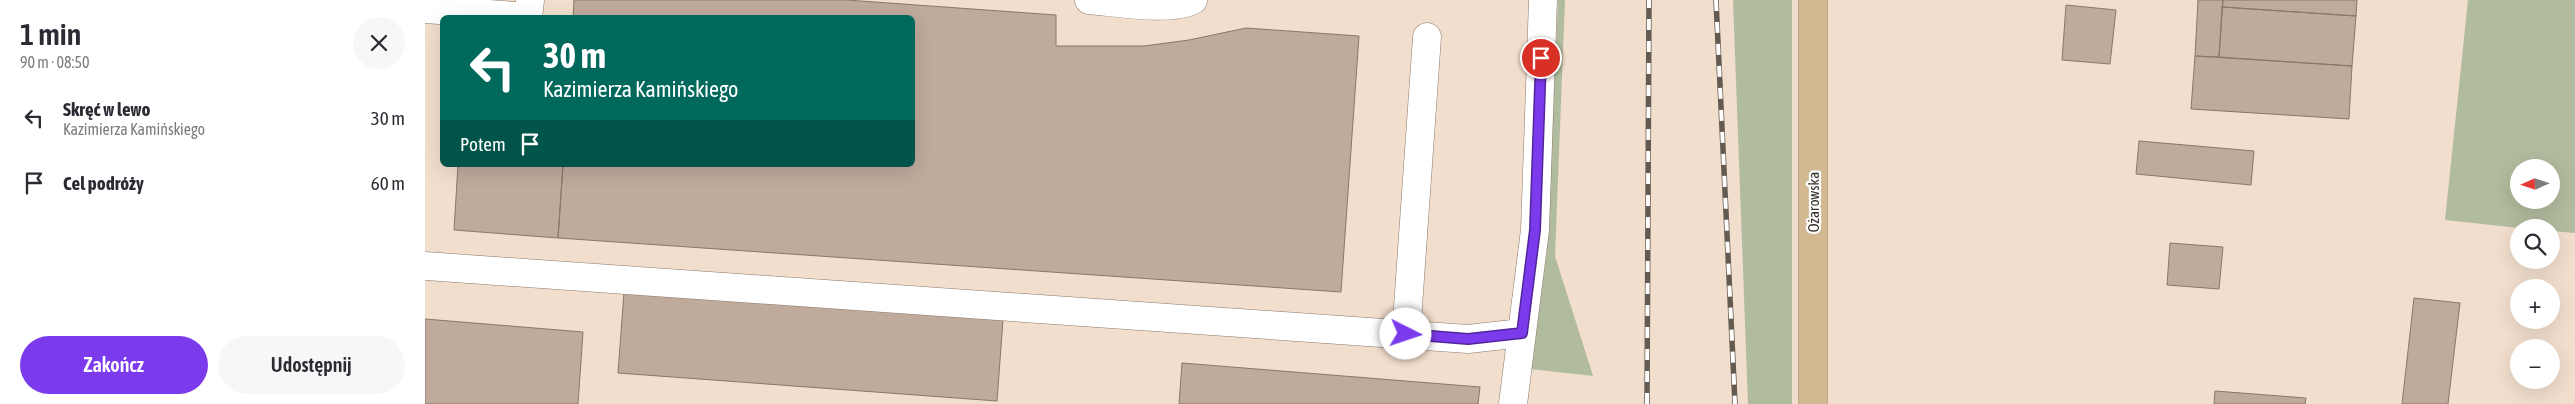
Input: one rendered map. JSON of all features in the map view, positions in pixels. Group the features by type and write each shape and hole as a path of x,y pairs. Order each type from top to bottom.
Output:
{"main road":[{"name":"Ożarowska","path":"1813,0 1813,404"}],"street":[{"path":"528,15 530,0"},
{"path":"1089,0 1158,5 1187,4 1193,0"},
{"path":"1513,404 1535,230 1543,0"},
{"path":"425,9 502,15"},
{"path":"1406,334 1427,37"},
{"path":"425,266 1468,339 1522,333"}],"green space":[{"path":"1558,0 1565,0 1555,256 1593,376 1530,369 1547,251"},
{"path":"1733,0 1792,0 1792,404 1748,404"},
{"path":"2468,0 2575,0 2575,233 2560,232 2560,219 2510,219 2510,227 2445,220"}],"building":[{"path":"574,0 847,0 1056,15 1056,46 1144,46 1189,40 1246,28 1359,36 1341,292 558,238 563,167 915,167 915,15 573,15"},
{"path":"2198,0 2223,0 2219,57 2195,56"},
{"path":"2223,0 2357,0 2356,16 2222,7"},
{"path":"2066,5 2116,10 2110,64 2062,60"},
{"path":"2222,7 2356,16 2352,66 2219,57"},
{"path":"2195,56 2352,66 2349,119 2191,109"},
{"path":"2139,141 2254,151 2251,185 2136,174"},
{"path":"458,167 563,167 558,238 454,230"},
{"path":"2170,243 2223,247 2219,289 2167,285"},
{"path":"624,292 1003,320 997,401 618,373"},
{"path":"2414,298 2460,303 2448,404 2402,404"},
{"path":"425,319 583,332 578,404 425,404"},
{"path":"1182,363 1480,387 1478,404 1179,404"},
{"path":"2215,391 2306,398 2305,404 2214,404"}],"railway":[{"path":"1647,404 1649,0"},
{"path":"1716,0 1735,404"}],"route":[{"path":"1406,334 1468,339 1522,333 1535,230 1541,58"}]}
